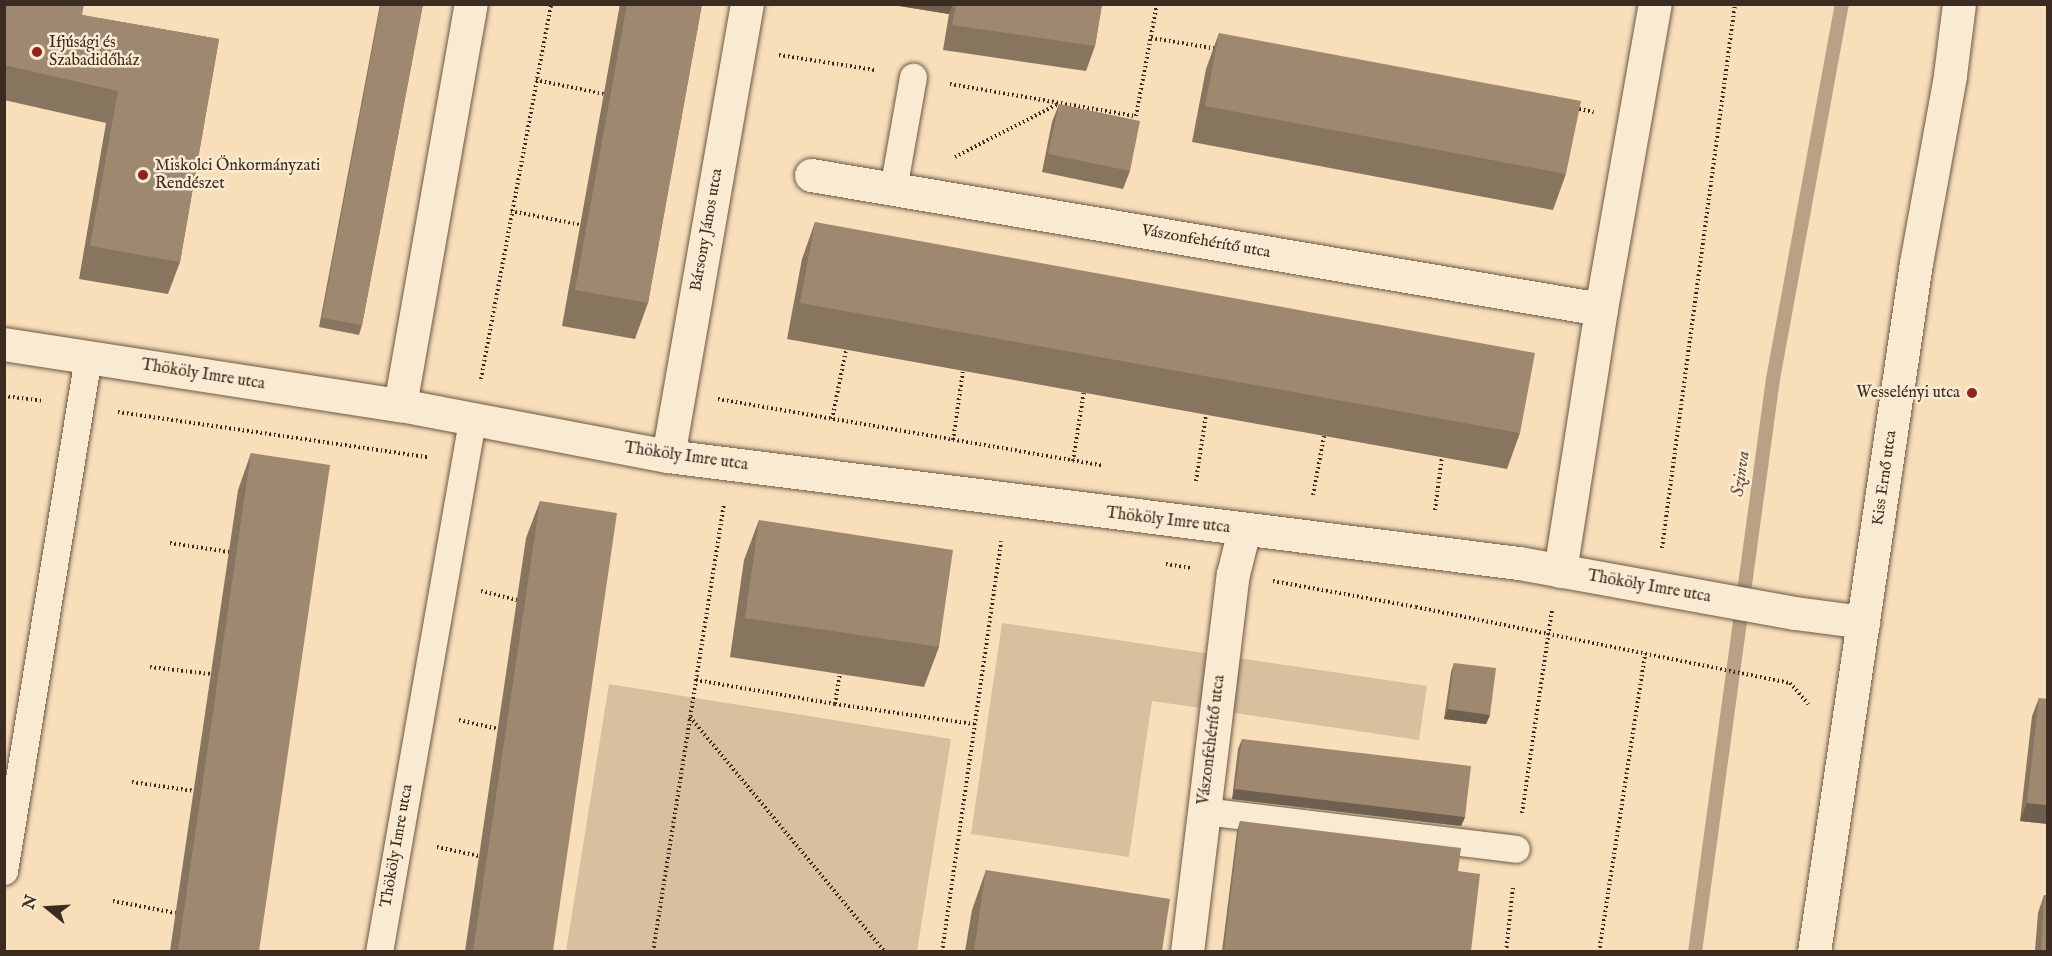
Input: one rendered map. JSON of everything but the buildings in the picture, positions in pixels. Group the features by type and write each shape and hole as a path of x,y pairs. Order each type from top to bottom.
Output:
{"street":[{"path":"400,405 471,4"},
{"name":"Bársony János utca","path":"668,456 747,4"},
{"path":"1560,571 1601,309 1655,4"},
{"name":"Kiss Ernő utca","path":"1814,951 1917,263 1950,75 1959,4"},
{"name":"Vászonfehérítő utca","path":"810,175 1601,309"},
{"name":"Thököly Imre utca","path":"4,344 400,405 668,456 1519,563 1795,613 1863,622"},
{"name":"Vászonfehérítő utca","path":"1186,951 1233,574 1244,530"}],"lane":[{"path":"893,189 913,77"},
{"path":"5,862 88,357"},
{"name":"Thököly Imre utca","path":"379,951 472,420"},
{"path":"1204,811 1516,849"}],"path":[{"path":"479,389 551,4"},
{"path":"740,48 1136,116 1157,4"},
{"path":"1661,557 1735,4"},
{"path":"1151,38 1221,49"},
{"path":"536,80 604,94"},
{"path":"893,189 1058,104"},
{"path":"1569,107 1600,113"},
{"path":"511,211 581,225"},
{"path":"832,419 846,350"},
{"path":"953,440 963,371"},
{"path":"1073,460 1084,391"},
{"path":"1196,482 1206,415"},
{"path":"1312,502 1324,436"},
{"path":"1434,512 1442,457"},
{"path":"653,951 725,500"},
{"path":"942,951 1001,540"},
{"path":"170,543 229,552"},
{"path":"1506,951 1516,849 1560,571"},
{"path":"1599,951 1645,654"},
{"path":"1658,657 1790,683 1808,704"},
{"path":"150,667 211,674"},
{"path":"835,704 840,674"},
{"path":"696,680 835,704 975,724"},
{"path":"690,717 885,951"},
{"path":"132,782 194,790"},
{"path":"113,901 176,913"}],"shaded area":[{"path":"1002,623 1427,686 1419,740 1152,701 1129,857 971,834"},
{"path":"609,684 951,739 917,951 566,951"}],"waterway":[{"name":"Szinva","path":"1695,952 1773,379 1842,4"}],"place":[{"name":"Ifjúsági és Szabadidőház","path":"37,52"},
{"name":"Miskolci Önkormányzati Rendészet","path":"143,175"},
{"name":"Wesselényi utca","path":"1972,393"}]}
